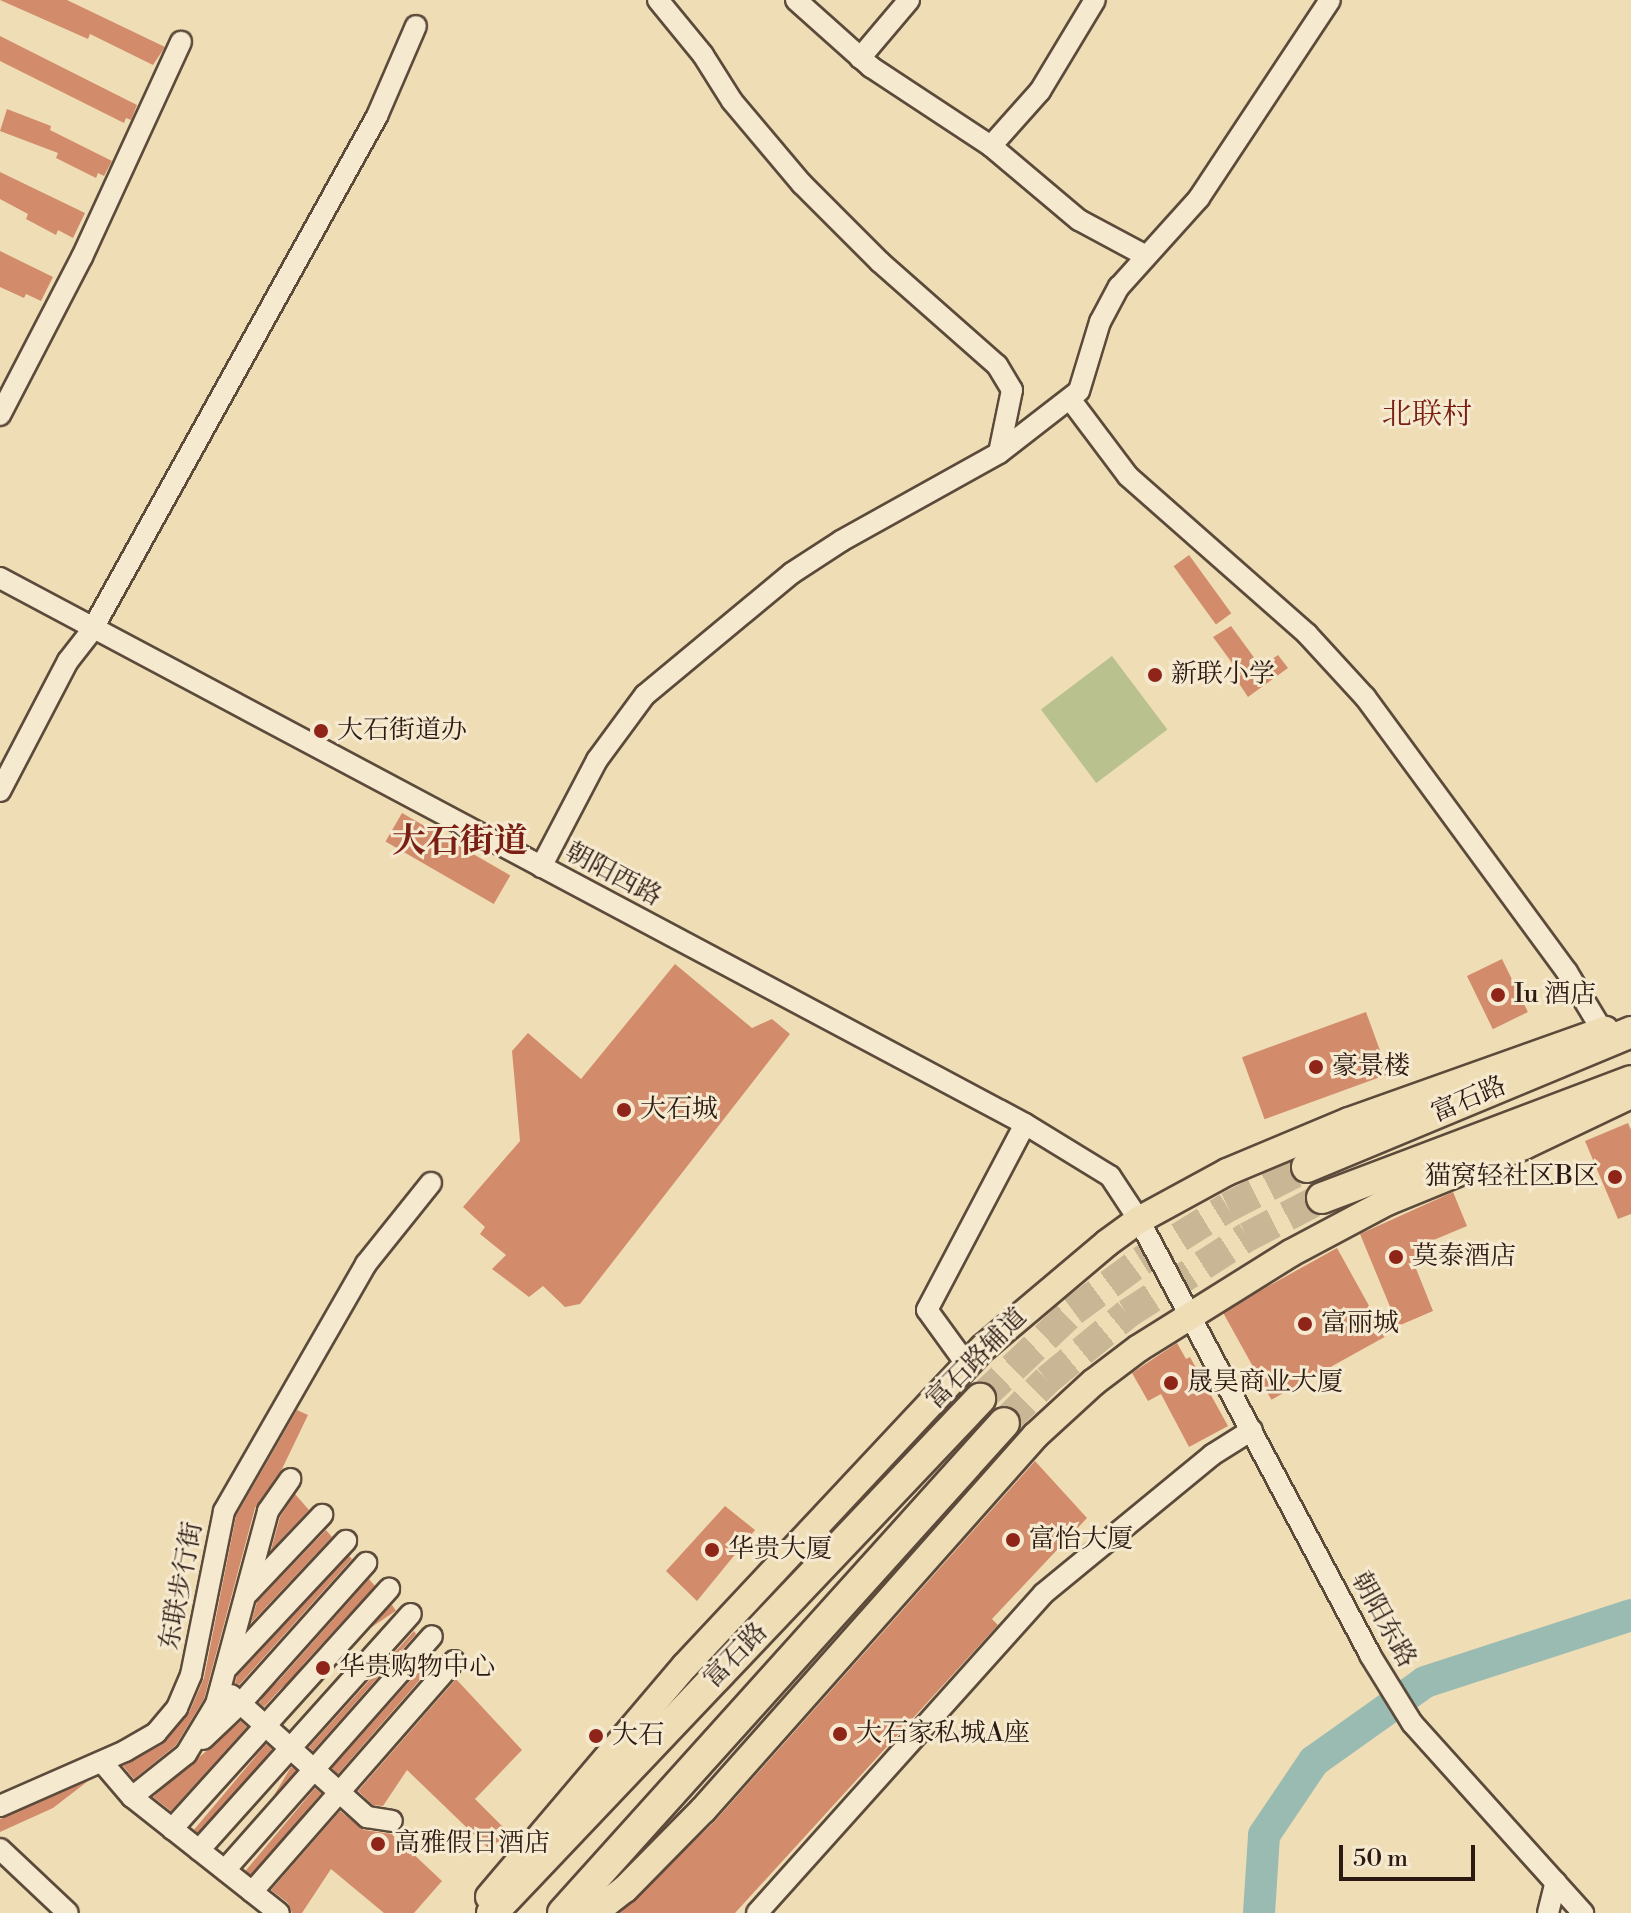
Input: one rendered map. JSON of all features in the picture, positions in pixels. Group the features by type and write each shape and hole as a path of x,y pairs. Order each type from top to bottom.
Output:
{"highway":[{"name":"富石路","path":"1307,1167 1616,1031"},
{"name":"富石路","path":"1322,1198 1631,1081"},
{"name":"富石路","path":"492,1913 980,1399"},
{"name":"富石路","path":"563,1913 1004,1423"}],"main road":[{"name":"富石路辅道","path":"478,1913 685,1666 967,1365 1032,1304 1139,1220 1227,1172 1349,1121 1616,1031 1631,1021"},
{"path":"594,1913 625,1889 703,1810 1035,1436 1094,1382 1191,1315 1291,1253 1387,1202 1524,1146 1631,1095"}],"street":[{"path":"658,0 703,55 732,101 802,184 880,262 997,365 1012,390 999,453"},
{"path":"796,0 860,58 991,146 1079,220 1146,256"},
{"path":"860,58 909,0"},
{"path":"991,146 1040,91 1095,0"},
{"path":"541,867 597,760 645,695 792,573 841,541 999,453 1079,391 1100,322 1119,287 1199,198 1330,0"},
{"path":"0,791 68,661 92,630 377,116 416,26"},
{"path":"0,415 82,257 181,42"},
{"path":"1070,399 1128,476 1307,634 1365,697 1567,972 1616,1031"},
{"name":"朝阳西路","path":"0,578 92,630 1025,1124 1110,1176 1139,1220 1191,1315"},
{"path":"967,1365 927,1310 1025,1124"},
{"name":"东联步行街","path":"0,1806 102,1762 156,1733 177,1708 191,1675 224,1511 366,1264 431,1183"},
{"name":"朝阳东路","path":"1191,1315 1385,1679 1412,1723 1583,1913"},
{"path":"757,1913 1043,1594 1212,1455 1252,1430"},
{"path":"186,1754 222,1687 268,1511 290,1479"},
{"path":"245,1596 322,1515"},
{"path":"228,1667 346,1541"},
{"path":"132,1797 186,1754 241,1703 366,1563"},
{"path":"172,1829 389,1589"},
{"path":"199,1850 411,1614"},
{"path":"225,1870 432,1636"},
{"path":"252,1892 454,1661"},
{"path":"222,1687 367,1817 392,1821"},
{"path":"102,1762 132,1797 279,1913"},
{"path":"0,1849 68,1913"},
{"path":"1548,1913 1556,1882"}],"green space":[{"path":"1112,656 1167,729 1096,783 1041,710"}],"building":[{"path":"0,0 67,0 165,47 153,65 90,34 88,39"},
{"path":"0,36 137,105 131,120 126,118 124,123 0,61"},
{"path":"7,109 51,126 50,130 112,161 104,176 98,173 96,178 56,158 58,153 0,131"},
{"path":"0,172 85,213 73,238 58,230 56,235 26,219 28,214 0,199"},
{"path":"0,251 53,277 41,301 26,294 24,298 0,287"},
{"path":"1189,555 1231,613 1216,624 1174,566"},
{"path":"1231,626 1261,667 1278,655 1288,668 1248,697 1236,679 1241,675 1213,637"},
{"path":"402,813 510,875 494,904 386,842"},
{"name":"Iu 酒店","path":"1502,959 1528,1012 1493,1029 1467,976"},
{"name":"大石城","path":"675,964 752,1028 772,1019 790,1034 580,1304 565,1307 543,1286 529,1297 492,1269 506,1255 480,1234 485,1227 463,1207 520,1141 512,1051 528,1033 581,1079"},
{"name":"豪景楼","path":"1366,1012 1389,1074 1265,1119 1242,1057"},
{"name":"猫窝轻社区B区","path":"1628,1123 1631,1130 1631,1214 1618,1219 1585,1141"},
{"name":"莫泰酒店","path":"1453,1192 1467,1226 1429,1242 1434,1253 1413,1261 1433,1311 1398,1326 1360,1234"},
{"name":"富丽城","path":"1337,1248 1386,1336 1271,1400 1222,1312"},
{"name":"晟昊商业大厦","path":"1177,1343 1186,1359 1190,1357 1228,1426 1189,1447 1161,1394 1148,1401 1132,1373"},
{"path":"297,1410 308,1415 282,1469 255,1508 204,1699 176,1745 134,1779 123,1766 163,1744 189,1713 204,1678 236,1516"},
{"name":"大石家私城A座","path":"1035,1461 1087,1518 992,1619 998,1625 735,1913 620,1913 715,1821"},
{"path":"295,1494 309,1510 271,1550 280,1517"},
{"name":"华贵大厦","path":"725,1506 755,1530 697,1601 666,1571"},
{"path":"326,1530 332,1537 251,1623 257,1602"},
{"path":"349,1556 352,1559 239,1685 235,1683 237,1676"},
{"path":"369,1579 375,1586 264,1707 259,1703"},
{"path":"392,1605 396,1611 262,1701 259,1695"},
{"path":"414,1631 416,1634 313,1751 309,1747"},
{"path":"434,1654 438,1659 338,1774 332,1768"},
{"path":"456,1679 522,1750 475,1799 508,1832 490,1850 407,1770 383,1806 373,1805 358,1791"},
{"path":"241,1721 247,1727 171,1811 153,1797"},
{"path":"266,1744 272,1749 200,1835 194,1830"},
{"path":"291,1767 296,1770 240,1864 235,1860"},
{"path":"88,1781 53,1808 0,1832 0,1819"},
{"path":"315,1788 321,1793 252,1876 246,1871"},
{"name":"高雅假日酒店","path":"340,1811 364,1830 392,1834 442,1881 414,1913 384,1913 331,1869 302,1913 292,1913 288,1903 271,1890"}],"waterway":[{"path":"1259,1913 1264,1835 1314,1761 1425,1682 1631,1615"}],"tunnel":[{"path":"980,1399 1073,1311 1141,1261 1228,1207 1307,1167"},
{"path":"1004,1423 1047,1380 1127,1314 1247,1237 1322,1198"}],"place":[{"name":"新联小学","path":"1155,675"},
{"name":"大石街道办","path":"321,731"},
{"name":"Iu 酒店","path":"1498,995"},
{"name":"豪景楼","path":"1316,1067"},
{"name":"大石城","path":"624,1110"},
{"name":"猫窝轻社区B区","path":"1615,1177"},
{"name":"莫泰酒店","path":"1396,1257"},
{"name":"富丽城","path":"1305,1324"},
{"name":"晟昊商业大厦","path":"1171,1383"},
{"name":"富怡大厦","path":"1013,1540"},
{"name":"华贵大厦","path":"712,1550"},
{"name":"华贵购物中心","path":"323,1668"},
{"name":"大石家私城A座","path":"840,1734"},
{"name":"大石","path":"596,1736"},
{"name":"高雅假日酒店","path":"378,1844"}],"district":[{"name":"北联村","path":"1427,415"},
{"name":"大石街道","path":"460,843"}]}
